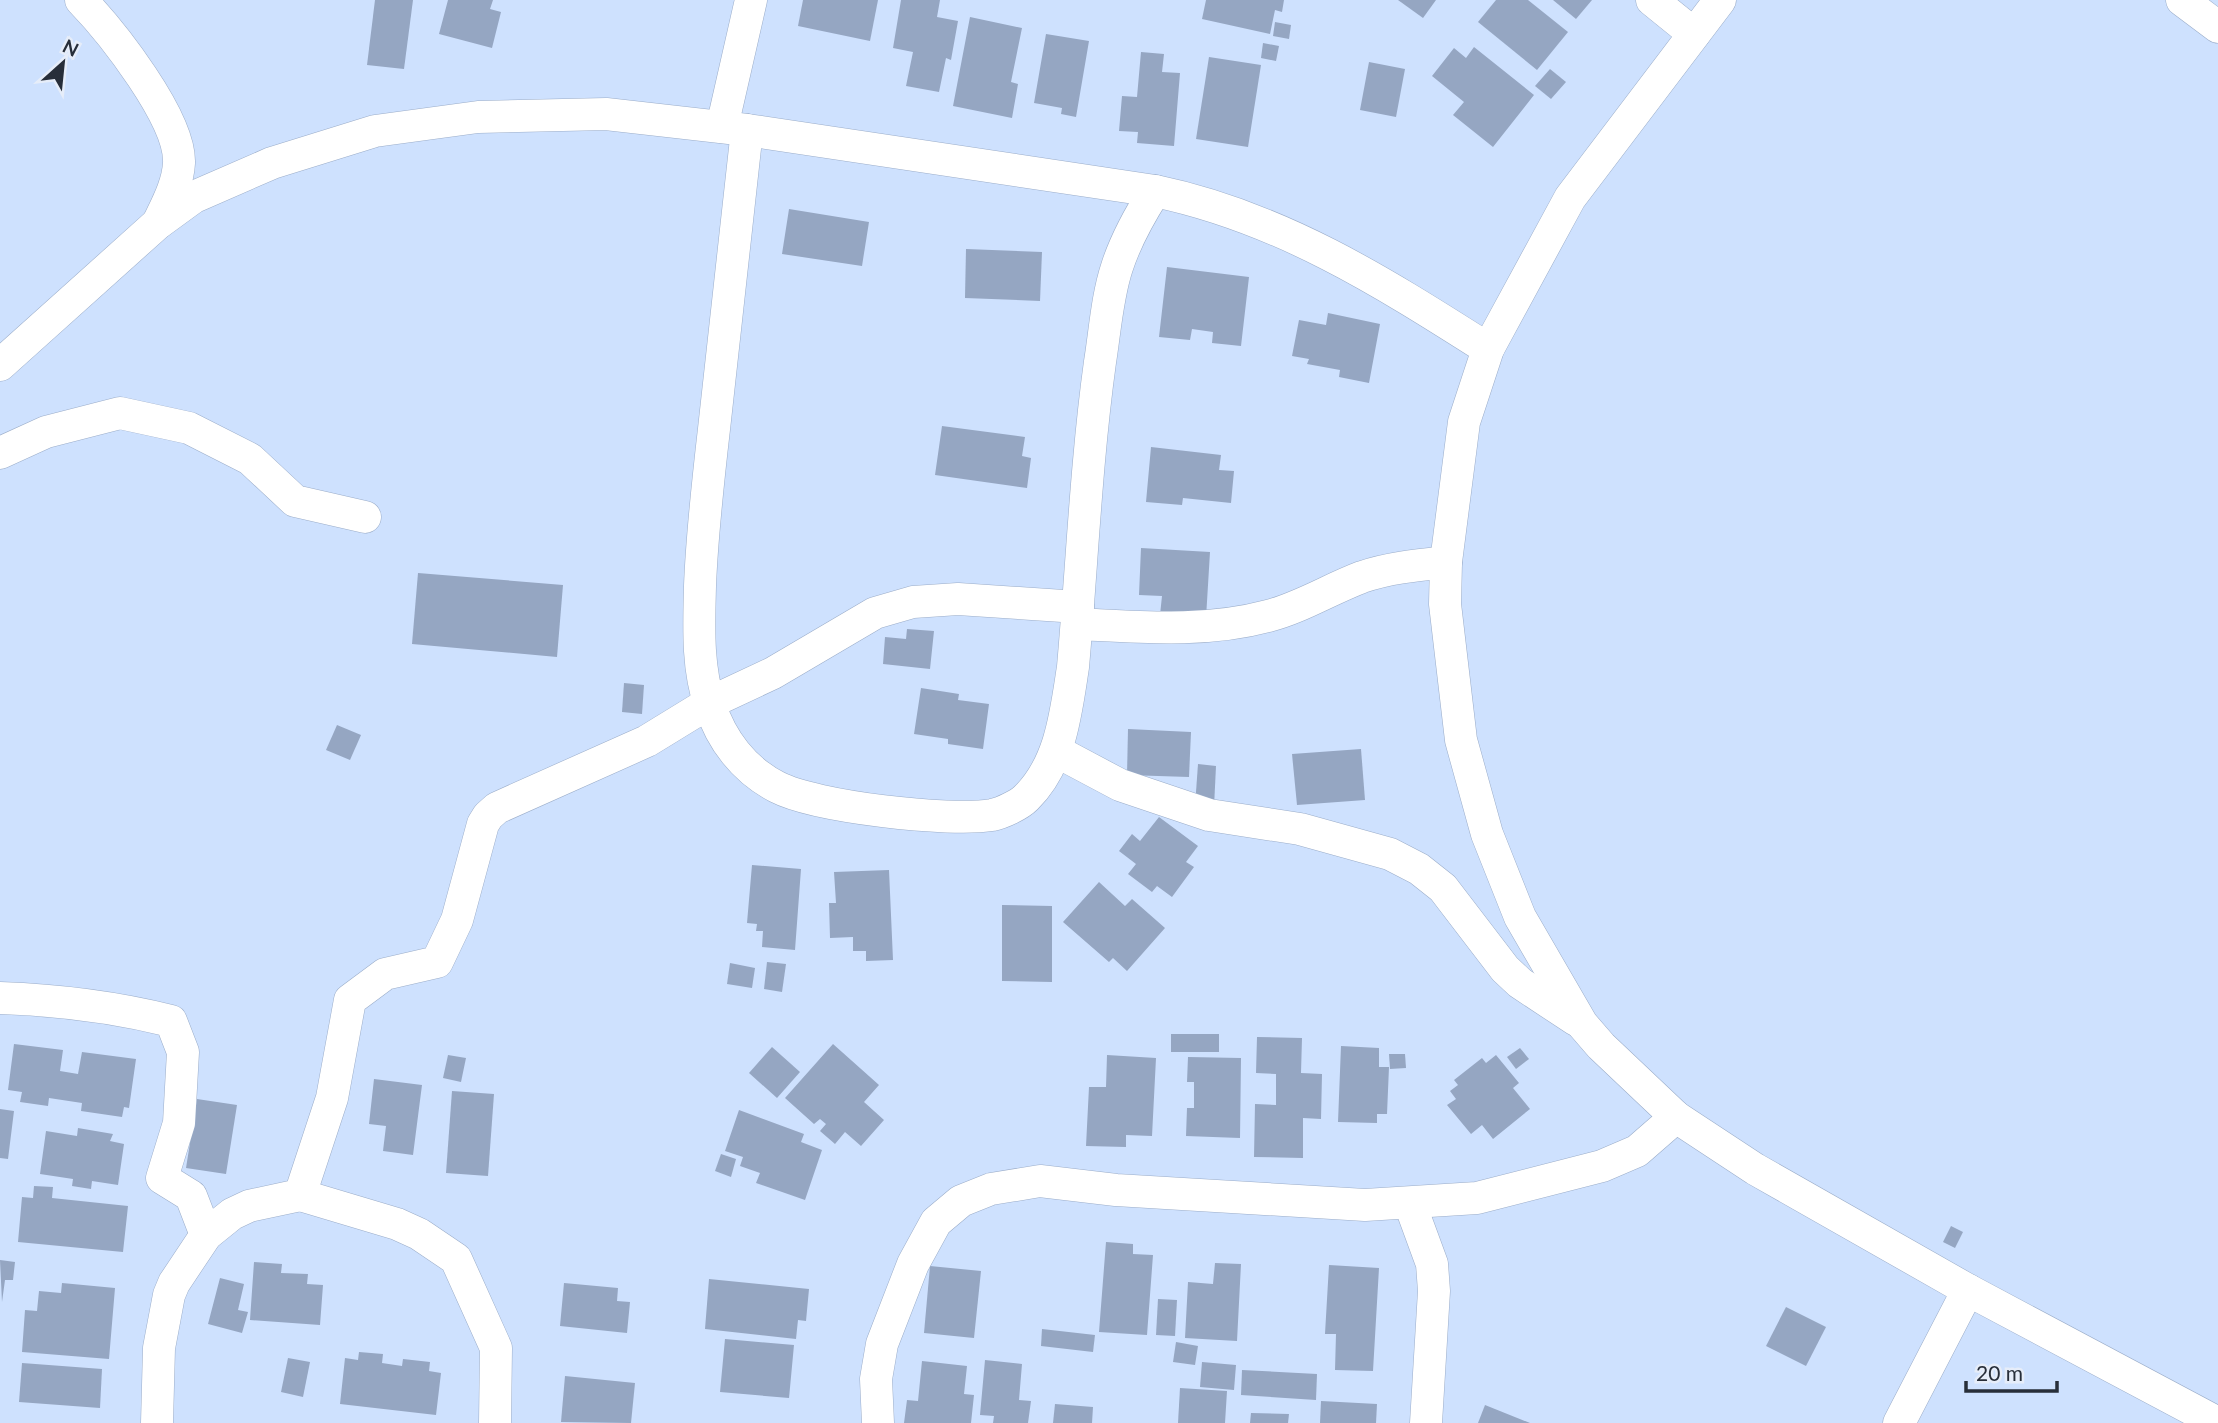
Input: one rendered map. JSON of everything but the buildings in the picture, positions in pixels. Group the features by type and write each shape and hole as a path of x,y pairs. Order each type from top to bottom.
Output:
{"street":[{"path":"81,0 133,62 163,112 178,147 180,162 176,184 157,224"},
{"path":"751,0 735,129 702,529 699,617 702,673 716,723 734,753 747,767 779,788 805,797 851,806 921,815 973,817 996,814 1024,800 1039,783 1056,751 1067,709 1096,395 1115,270 1134,223 1155,191"},
{"path":"1652,0 1694,34"},
{"path":"1720,0 1570,198 1488,349 1464,422 1446,562 1445,604 1461,740 1487,834 1520,917 1582,1024 1601,1046 1676,1116 1755,1169 1968,1290 2218,1423"},
{"path":"2182,0 2218,27"},
{"path":"0,365 157,224 194,197 272,163 375,131 478,117 606,114 735,129 1155,191 1200,201 1257,220 1325,252 1408,298 1488,349"},
{"path":"0,453 46,432 120,413 189,428 250,459 295,501 365,517"},
{"path":"300,1195 332,1098 350,1000 385,974 437,962 457,920 483,824 497,808 647,741 709,703 773,673 875,613 913,602 958,599 1167,629 1229,625 1272,615 1363,577 1446,562"},
{"path":"1056,751 1120,785 1209,815 1300,829 1390,854 1443,888 1466,915 1492,953 1513,976 1582,1024"},
{"path":"0,998 49,1000 128,1010 171,1021 183,1052 179,1123 162,1178 191,1196 206,1235"},
{"path":"878,1423 876,1380 887,1332 913,1264 936,1222 961,1201 991,1189 1040,1181 1116,1190 1365,1205 1477,1198 1602,1166 1637,1151 1676,1116"},
{"path":"156,1423 159,1348 169,1295 174,1283 206,1235 232,1214 249,1206 300,1195 397,1224 419,1234 456,1259 496,1348 495,1423"},
{"path":"1410,1204 1427,1245 1433,1278 1426,1423"},
{"path":"1899,1423 1968,1290"}]}
